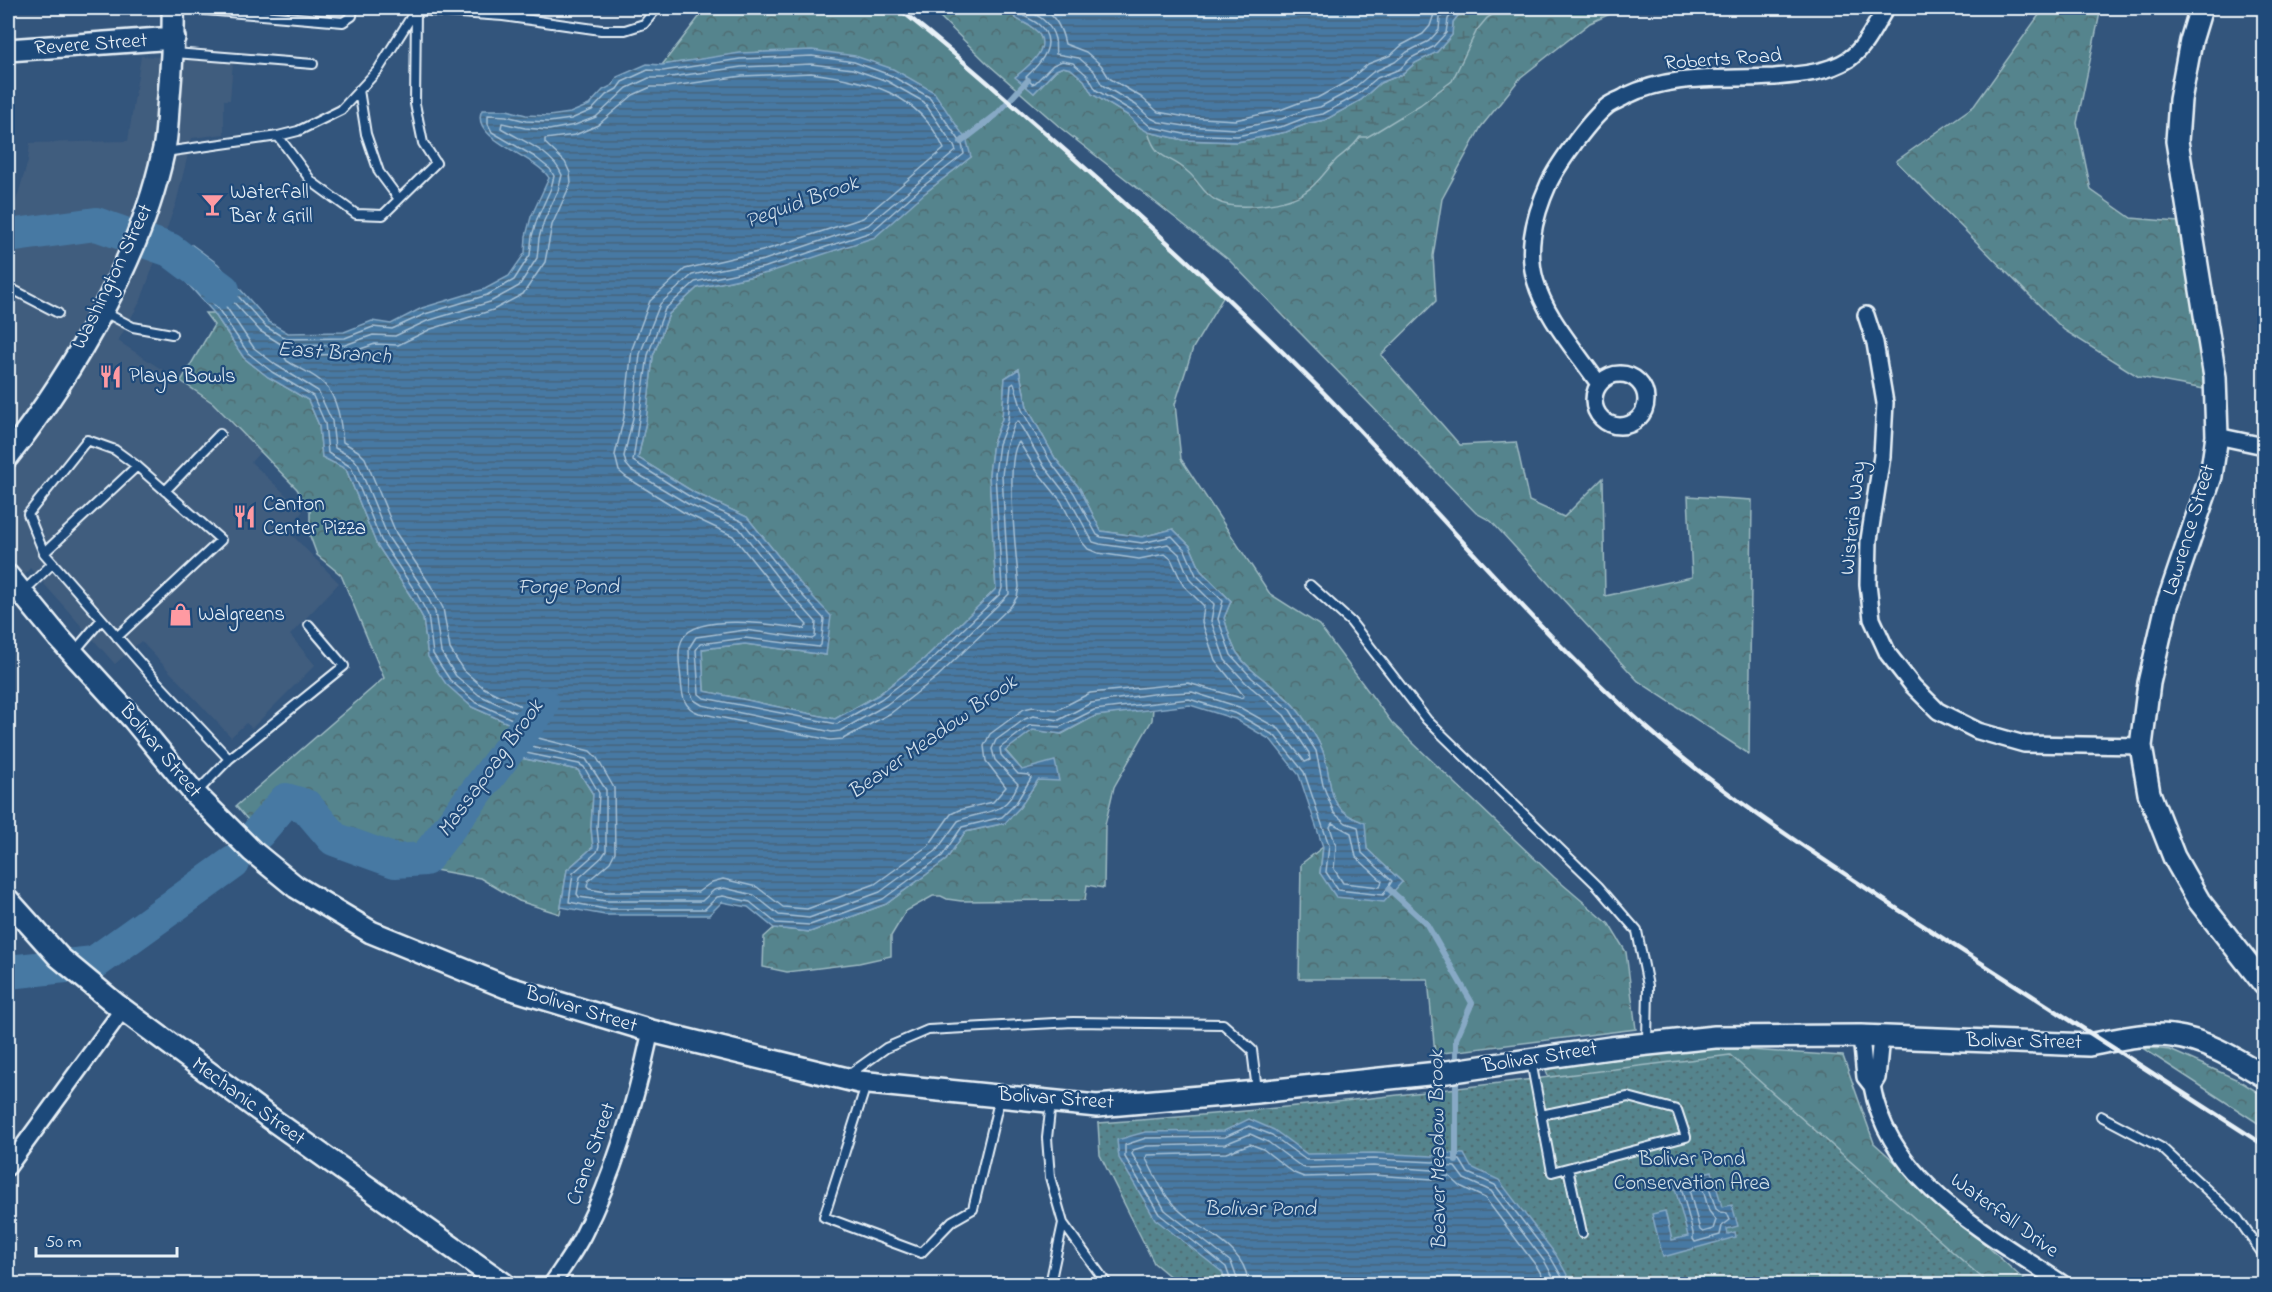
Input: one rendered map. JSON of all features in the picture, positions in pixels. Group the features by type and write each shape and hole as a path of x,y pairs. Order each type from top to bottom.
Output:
{"street":[{"name":"Washington Street","path":"8,456 46,404 101,310 144,220 164,152 173,45 173,8"},
{"name":"Roberts Road","path":"1599,384 1548,312 1534,280 1530,255 1538,208 1555,171 1589,124 1608,106 1638,91 1669,82 1705,78 1809,75 1848,59 1865,42 1886,8"},
{"name":"Lawrence Street","path":"2200,8 2190,40 2180,100 2177,141 2215,377 2217,436 2211,476 2167,605 2149,683 2141,746 2149,793 2174,856 2199,901 2265,984"},
{"name":"Revere Street","path":"8,50 173,45"},
{"name":"Wisteria Way","path":"1866,315 1875,343 1885,402 1882,456 1869,540 1868,584 1872,619 1888,654 1913,686 1938,711 1978,731 2024,744 2141,746"},
{"path":"2217,436 2265,446"},
{"name":"Bolivar Street","path":"8,576 73,653 135,720 195,794 252,851 296,888 371,932 506,987 651,1031 844,1078 1097,1106 1455,1071 1647,1044 1715,1037 1790,1035 2089,1045 2132,1037 2172,1036 2217,1049 2265,1076"},
{"name":"Mechanic Street","path":"8,900 59,957 81,977 270,1118 504,1284"},
{"path":"8,1167 123,1009"},
{"name":"Crane Street","path":"552,1284 584,1234 608,1181 630,1115 651,1031"},
{"name":"Waterfall Drive","path":"1871,1037 1865,1077 1872,1086 1886,1134 1907,1163 1946,1204 2063,1284"}],"lane":[{"path":"182,8 343,22 352,16 353,8"},
{"path":"417,9 625,30 644,24 657,8"},
{"path":"164,152 278,136 298,130 341,110 378,70 417,9"},
{"path":"278,136 312,182 356,214 382,215 436,163 423,143 415,104 417,9"},
{"path":"173,45 313,64"},
{"path":"359,90 366,134 379,172 399,199"},
{"path":"8,287 58,313"},
{"path":"101,310 133,327 172,334"},
{"path":"165,491 220,434"},
{"path":"117,637 221,540 137,466 115,450 87,440 28,514 44,554 53,563 117,637 156,681 229,759"},
{"path":"44,554 137,466"},
{"path":"22,594 53,563"},
{"path":"1310,585 1351,622 1427,720 1598,886 1637,931 1648,986 1647,1044"},
{"path":"73,653 102,619"},
{"path":"195,794 229,759 344,666 309,625"},
{"path":"844,1078 886,1048 928,1030 1073,1022 1200,1023 1223,1024 1252,1050 1257,1092"},
{"path":"1530,1060 1541,1116 1552,1172 1686,1137 1677,1110 1628,1097 1541,1116"},
{"path":"867,1082 824,1217 921,1253 952,1221 973,1209 1001,1096"},
{"path":"1051,1102 1047,1138 1050,1177 1062,1223 1107,1284"},
{"path":"2101,1116 2162,1148 2238,1219 2265,1256"},
{"path":"1568,1168 1582,1233"},
{"path":"1050,1284 1062,1223"}],"shaded area":[{"path":"141,56 233,61 230,100 224,100 224,134 192,138 176,203 141,300 118,341 213,403 260,452 251,462 303,511 287,530 339,583 290,635 315,665 252,728 246,723 231,737 141,641 115,664 30,568 8,598 8,239 11,218 28,161 30,143 128,141"}],"green space":[{"path":"706,8 898,8 1062,147 1224,296 1193,348 1175,404 1181,459 1270,594 1319,625 1392,723 1554,877 1609,924 1626,952 1636,1029 1435,1054 1428,979 1299,979 1301,864 1323,847 1320,873 1402,882 1367,849 1364,823 1350,817 1335,802 1322,749 1301,715 1287,699 1249,668 1237,653 1224,618 1231,601 1201,571 1190,546 1173,529 1142,537 1101,531 1080,489 1055,458 1027,407 1019,369 1005,378 1002,419 993,443 989,474 996,589 924,659 878,695 835,719 704,691 702,649 745,644 826,655 799,582 747,517 695,493 638,458 646,421 653,356 669,314 697,288 767,273 926,192 971,157 762,52 662,65"},
{"path":"931,8 1008,8 1015,18 1033,28 1042,41 1041,48 1034,61 1016,77 1034,93 1056,70 1063,67 1071,69 1084,80 1092,94 1129,116 1141,128 1156,135 1184,140 1237,142 1286,132 1309,123 1325,120 1380,83 1403,74 1415,63 1437,52 1464,8 1623,8 1590,23 1521,77 1481,127 1442,199 1433,256 1436,301 1381,355 1460,445 1516,442 1529,501 1564,517 1603,478 1605,596 1692,577 1688,496 1752,500 1749,754 1638,681 1491,521 1476,513 1229,260 1062,129 989,65"},
{"path":"1464,8 1503,8 1487,18 1477,30 1452,81 1420,105 1374,133 1367,137 1360,137 1314,185 1297,196 1275,203 1249,206 1236,206 1217,201 1208,195 1181,166 1160,153 1152,142 1148,132 1184,140 1237,142 1286,132 1309,123 1325,120 1361,100 1380,83 1403,74 1415,63 1437,52 1452,35 1453,22"},
{"path":"2044,8 2101,8 2077,123 2091,190 2131,218 2190,223 2215,391 2139,377 2064,330 1896,161 1974,106"},
{"path":"205,313 214,313 244,358 268,377 308,400 319,425 322,457 346,469 376,543 423,618 428,656 472,707 508,723 521,758 578,770 593,794 591,828 593,847 567,870 560,914 519,901 480,878 418,867 379,864 317,833 287,809 265,840 236,806 384,678 341,575 317,555 310,536 310,511 297,489 213,403 181,381 214,325"},
{"path":"1153,708 1152,720 1114,787 1105,825 1104,888 1087,885 1085,900 961,901 933,896 906,911 891,936 891,956 859,963 787,972 763,967 764,937 774,928 810,932 886,904 946,860 965,832 1005,823 1020,807 1038,780 1022,770 1005,750 1033,730 1062,734 1095,716"},
{"path":"2141,1047 2170,1050 2238,1080 2264,1096 2264,1127"},
{"path":"1719,1048 1843,1056 1874,1143 2022,1278 2034,1284 1622,1284 1559,1103 1543,1064"},
{"name":"Bolivar Pond Conservation Area","path":"1730,1055 1989,1284 1179,1284 1154,1263 1100,1155 1098,1123 1336,1102"}],"water":[{"path":"1008,8 1464,8 1453,22 1452,35 1437,52 1415,63 1403,74 1380,83 1361,100 1325,120 1309,123 1286,132 1237,142 1184,140 1148,132 1129,116 1092,94 1084,80 1071,69 1063,67 1056,70 1034,93 1015,77 1038,55 1042,41 1033,28 1015,18"},
{"name":"Forge Pond","path":"812,50 855,56 893,69 934,92 967,141 971,157 926,192 875,237 767,273 697,288 669,314 653,356 646,421 638,458 695,493 747,517 799,582 831,616 826,655 745,644 702,649 704,691 835,719 878,695 924,659 996,589 989,474 993,443 1002,419 1005,378 1019,369 1027,407 1055,458 1080,489 1101,531 1142,537 1173,529 1190,546 1201,571 1231,601 1224,618 1235,649 1249,668 1287,699 1305,720 1322,749 1335,802 1351,817 1365,823 1367,849 1402,882 1384,902 1336,897 1320,873 1323,847 1299,775 1271,740 1235,719 1190,705 1095,716 1061,734 1033,730 1005,751 1022,770 1055,761 1059,781 1038,780 1020,807 1005,823 965,832 946,860 886,904 810,932 774,928 748,907 722,902 709,915 605,915 561,907 567,870 593,847 591,828 593,794 578,770 521,758 508,723 472,707 446,684 428,657 423,618 376,543 346,469 322,457 319,425 308,400 268,377 244,358 214,313 180,275 192,245 218,264 269,322 288,333 344,332 372,321 391,324 422,308 485,289 509,276 525,253 526,236 531,217 549,178 532,162 506,147 485,130 480,120 482,110 507,110 526,115 549,116 570,113 589,105 603,90 613,85 617,77 647,64 662,65 740,53"},
{"name":"Bolivar Pond","path":"1249,1119 1274,1130 1307,1154 1374,1153 1433,1156 1442,1153 1464,1154 1471,1167 1499,1180 1556,1255 1572,1284 1227,1284 1222,1272 1155,1219 1119,1158 1117,1140 1145,1132 1224,1131"},
{"path":"1712,1171 1722,1207 1732,1205 1738,1226 1727,1229 1728,1234 1735,1232 1736,1237 1663,1257 1652,1214 1665,1211 1672,1240 1688,1236 1673,1181"}],"waterway":[{"name":"Pequid Brook","path":"961,142 996,115 1028,80"},
{"name":"East Branch","path":"8,236 96,224 170,250 223,290"},
{"name":"Massapoag Brook","path":"258,833 286,800 306,806 334,839 395,861 425,859 539,710 542,703"},
{"name":"Massapoag Brook","path":"8,972 94,963 233,863"},
{"name":"Beaver Meadow Brook","path":"1389,889 1426,923 1472,1003 1456,1039 1456,1161"}],"railway":[{"path":"898,8 976,72 1097,179 1245,315 1360,430 1571,656 1661,740 1719,786 1809,850 2264,1145"}],"place":[{"name":"Waterfall Bar & Grill","path":"212,205"},
{"name":"Playa Bowls","path":"111,377"},
{"name":"Canton Center Pizza","path":"245,517"},
{"name":"Walgreens","path":"180,615"}]}
